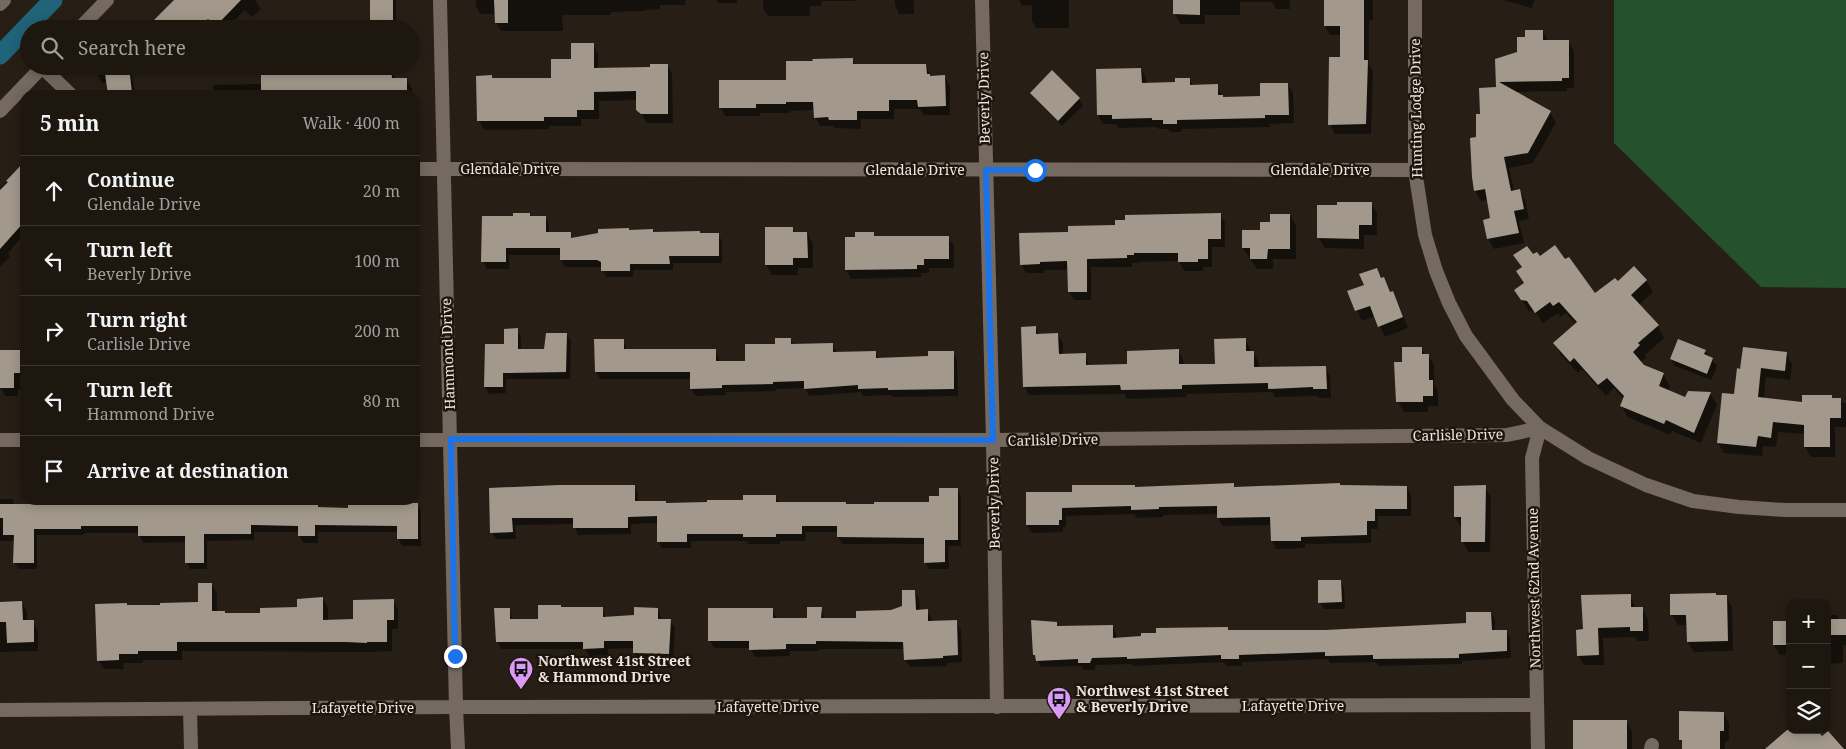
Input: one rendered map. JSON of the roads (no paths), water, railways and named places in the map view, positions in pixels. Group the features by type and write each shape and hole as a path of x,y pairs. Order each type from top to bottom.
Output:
{"street":[{"path":"0,4 4,0"},
{"path":"87,20 106,0"},
{"name":"Hammond Drive","path":"440,0 458,749"},
{"name":"Beverly Drive","path":"982,0 993,440 997,707"},
{"name":"Hunting Lodge Drive","path":"1415,0 1415,170 1425,236 1436,271 1466,336 1514,400 1540,428 1588,458 1646,485 1693,501 1785,510 1846,510"},
{"path":"21,90 35,75"},
{"path":"51,75 66,90"},
{"path":"0,111 20,91"},
{"name":"Glendale Drive","path":"420,169 1415,170"},
{"name":"Carlisle Drive","path":"420,440 993,440 1507,435 1540,428"},
{"name":"Northwest 62nd Avenue","path":"1538,749 1532,458 1540,428"},
{"path":"0,440 20,440"},
{"name":"Lafayette Drive","path":"0,710 1537,705"},
{"path":"190,709 191,749"}],"waterway":[{"path":"34,20 53,0"},
{"path":"0,55 20,34"}],"place":[{"name":"Northwest 41st Street & Hammond Drive","path":"521,690"},
{"name":"Northwest 41st Street & Beverly Drive","path":"1059,720"}]}
